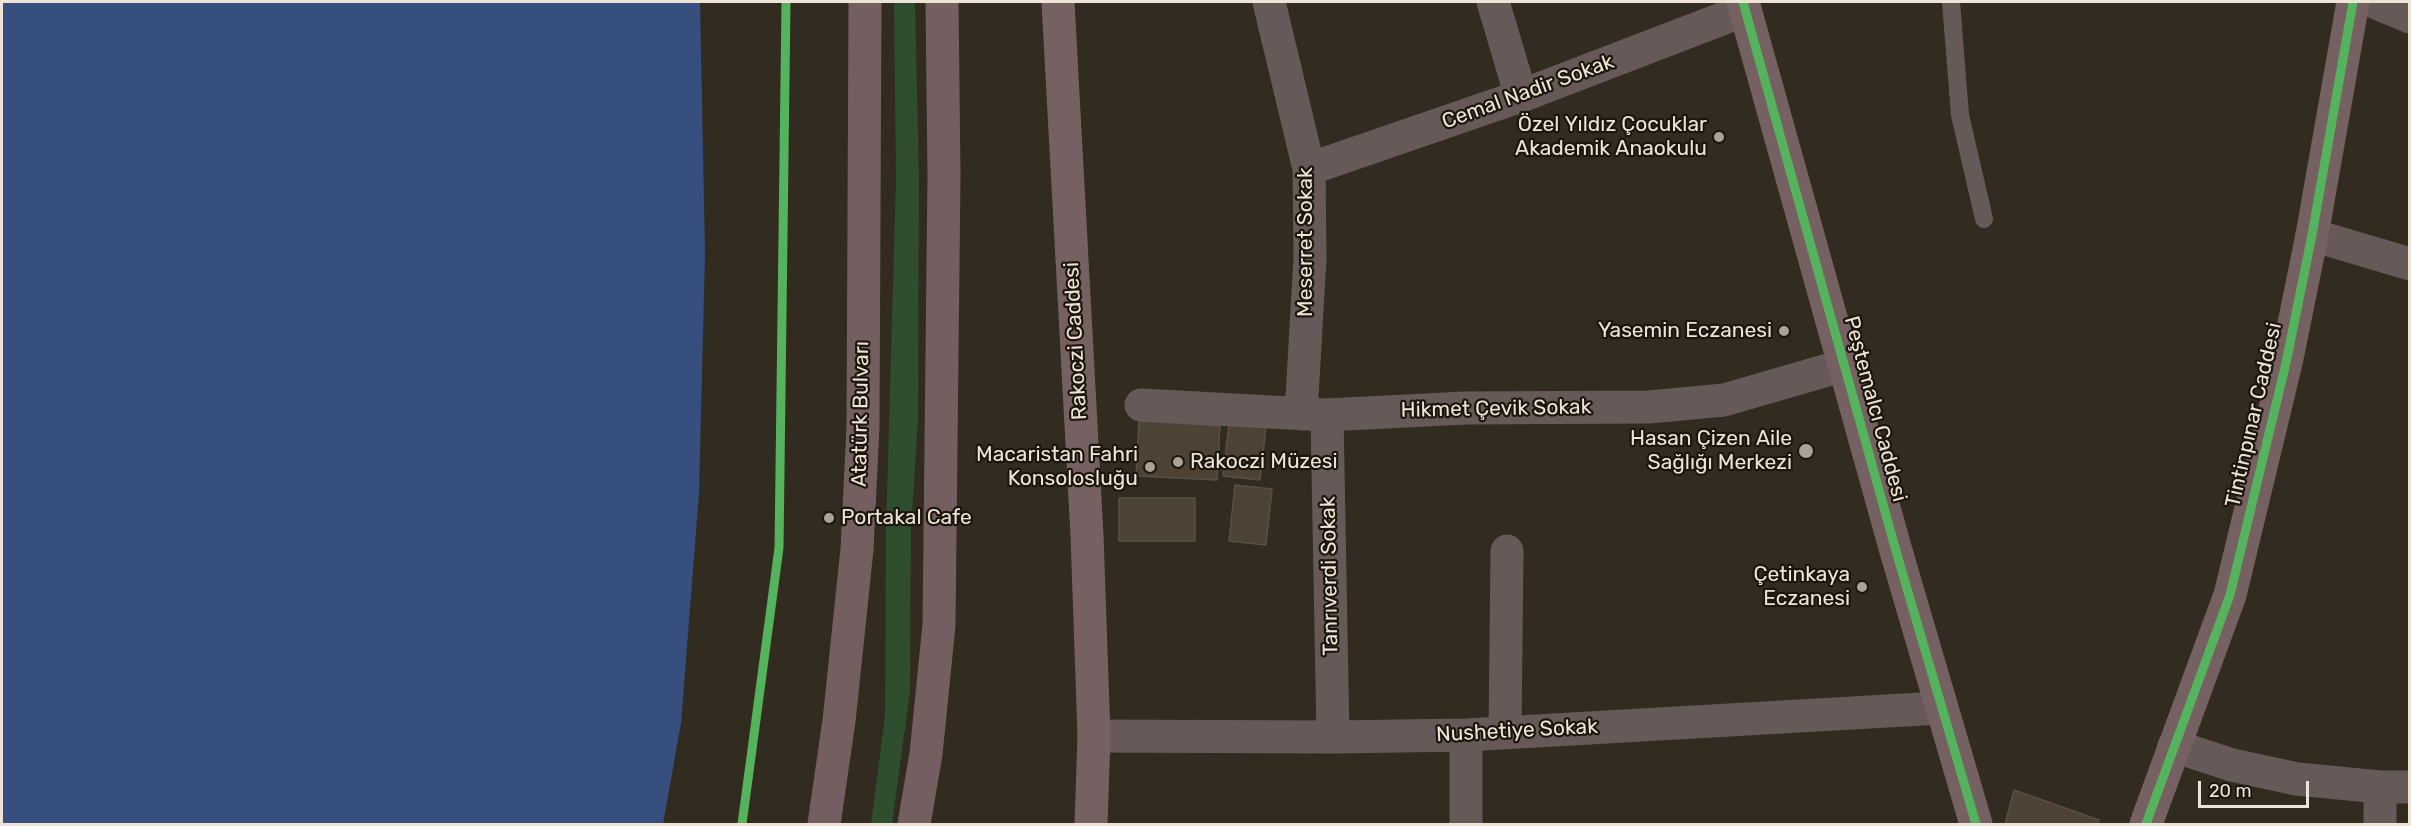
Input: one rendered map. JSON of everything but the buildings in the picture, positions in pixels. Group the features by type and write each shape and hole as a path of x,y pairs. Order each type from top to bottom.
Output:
{"main road":[{"name":"Atatürk Bulvarı","path":"824,825 839,721 857,549 863,427 865,2"},
{"path":"914,825 926,754 939,625 944,175 942,2"}],"street":[{"name":"Rakoczi Caddesi","path":"1058,2 1087,535 1094,736 1091,825"},
{"name":"Meserret Sokak","path":"1269,2 1309,169 1314,414"},
{"path":"1493,2 1521,96"},
{"name":"Tintinpınar Caddesi","path":"2146,825 2230,596 2286,363 2312,235 2353,2"},
{"path":"2374,2 2409,16"},
{"name":"Cemal Nadir Sokak","path":"1309,169 1521,96 1744,6"},
{"name":"Peştemalcı Caddesi","path":"1744,6 1940,708 1976,825"},
{"path":"2312,235 2409,264"},
{"name":"Hikmet Çevik Sokak","path":"1141,405 1314,414 1465,408 1649,407 1724,400 1845,365"},
{"name":"Tanrıverdi Sokak","path":"1314,414 1333,737"},
{"path":"1505,732 1507,551"},
{"name":"Nushetiye Sokak","path":"1094,736 1466,735 1940,708"},
{"path":"1466,735 1466,825"},
{"path":"2174,746 2232,765 2297,779 2395,787 2380,825"}],"lane":[{"path":"1951,2 1960,115 1983,219"}],"green space":[{"path":"894,2 915,2 919,180 918,419 911,530 910,691 892,824 871,824 885,716 886,530 896,179"}],"water":[{"path":"2,2 700,2 705,253 699,493 681,723 663,824 2,824"}],"cycle path":[{"path":"742,824 779,548 786,2"},
{"path":"1743,2 1896,551 1976,824"},
{"path":"2146,824 2230,595 2286,363 2312,235 2353,2"}],"place":[{"name":"Özel Yıldız Çocuklar Akademik Anaokulu","path":"1719,137"},
{"name":"Yasemin Eczanesi","path":"1784,331"},
{"name":"Hasan Çizen Aile Sağlığı Merkezi","path":"1806,451"},
{"name":"Rakoczi Müzesi","path":"1178,462"},
{"name":"Macaristan Fahri Konsolosluğu","path":"1150,467"},
{"name":"Portakal Cafe","path":"829,518"},
{"name":"Çetinkaya Eczanesi","path":"1862,587"}]}
